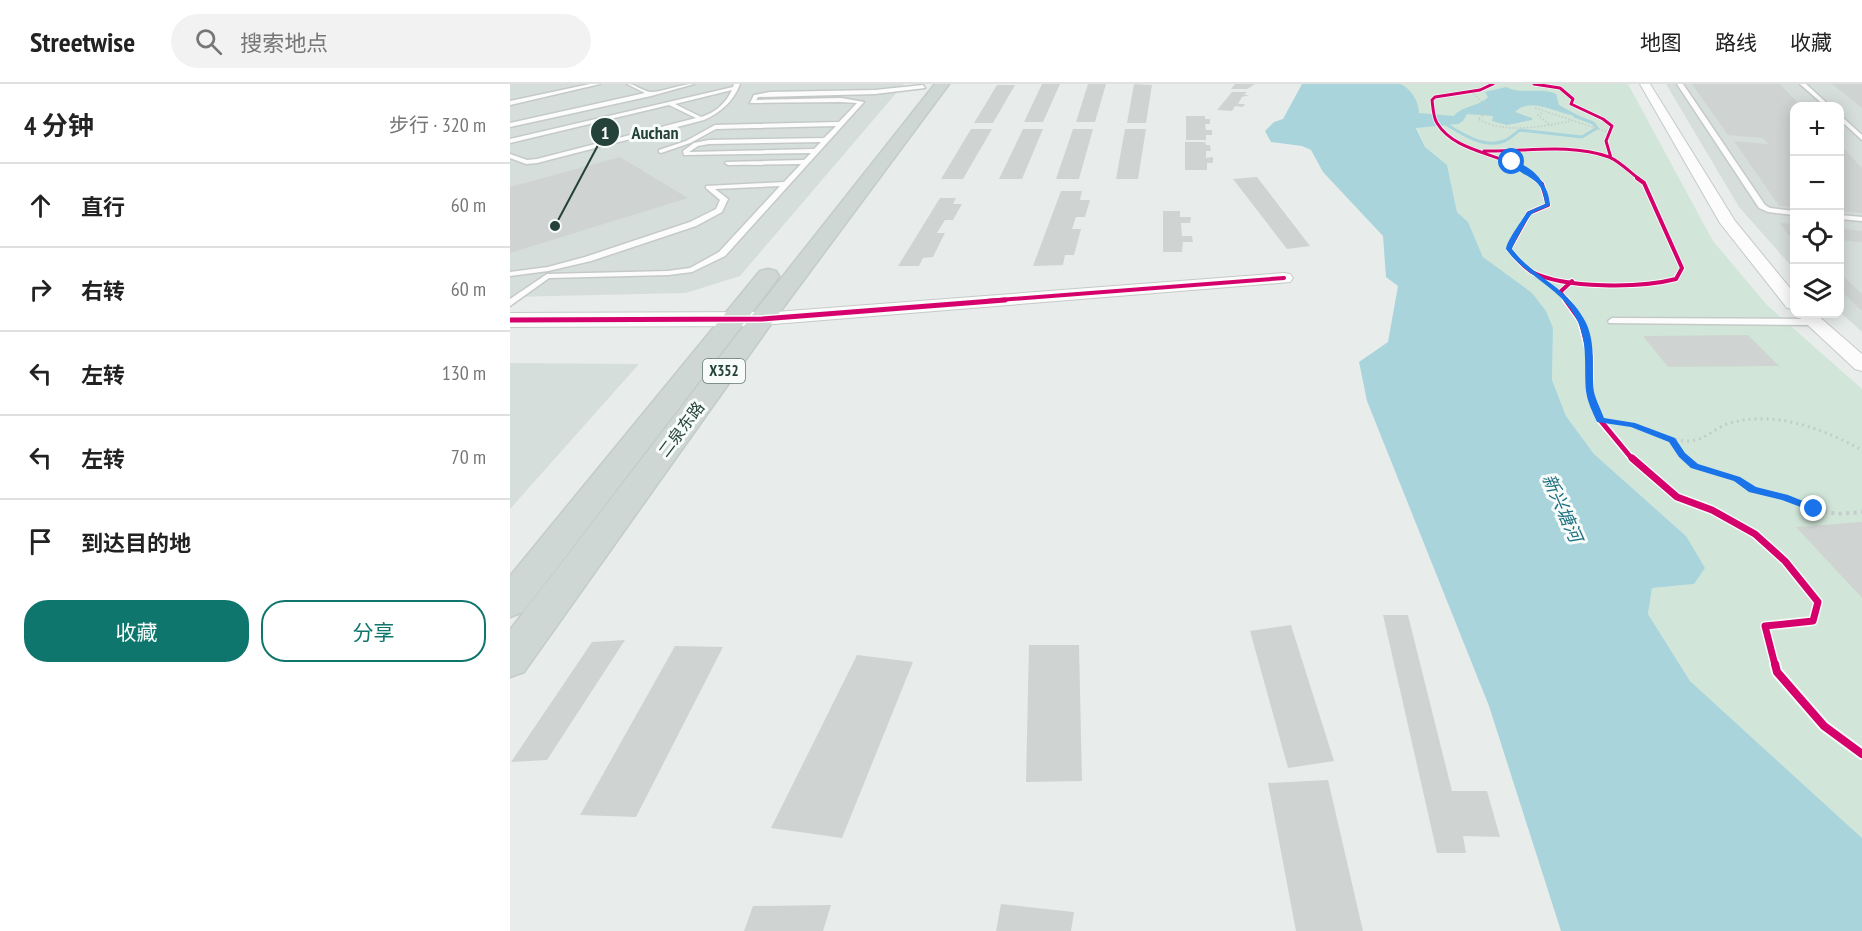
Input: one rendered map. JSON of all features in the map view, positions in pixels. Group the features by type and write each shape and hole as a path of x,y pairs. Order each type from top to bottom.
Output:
{"main road":[{"name":"二泉东路","path":"510,602 733,319 930,85"},
{"name":"二泉东路","path":"510,660 762,319 930,85"}],"street":[{"path":"1644,84 1728,223 1790,299"},
{"path":"510,320 762,319 1284,278"},
{"path":"1809,318 1862,365"}],"lane":[{"path":"510,97 572,84"},
{"path":"510,103 597,84"},
{"path":"510,125 691,84"},
{"path":"510,133 722,84"},
{"path":"1680,84 1762,206 1768,210 1790,213"},
{"path":"1803,84 1823,102"},
{"path":"510,303 547,276 668,273 692,270 722,254 861,102 841,100 752,102 761,95 875,92 930,85"},
{"path":"628,87 647,86"},
{"path":"510,141 736,86 730,102 710,117 537,161 526,162 510,156"},
{"path":"639,88 702,118"},
{"path":"745,110 854,107"},
{"path":"521,147 680,108"},
{"path":"836,115 847,115"},
{"path":"1844,122 1862,138"},
{"path":"661,151 705,134 715,127 839,124"},
{"path":"705,134 832,132"},
{"path":"814,151 686,154 685,152 696,144 709,142 824,140"},
{"path":"728,163 805,162"},
{"path":"510,274 548,269 588,259 693,224 719,210 724,199 708,187 784,184"},
{"path":"1844,217 1862,219"},
{"path":"1612,321 1809,318"}],"path":[{"path":"1469,91 1480,90"},
{"path":"1469,91 1488,111 1478,119 1489,127 1552,126 1570,121"},
{"path":"1535,108 1542,113 1561,116 1589,129 1603,131 1612,129"},
{"path":"1542,113 1538,115 1552,126"},
{"path":"1606,141 1612,129"},
{"path":"1597,411 1600,420 1607,428"},
{"path":"1600,420 1632,425 1672,440 1695,441 1730,423 1763,419 1795,422 1821,430 1862,450"},
{"path":"1672,440 1682,455 1694,466 1737,479 1753,490 1838,514 1862,512"}],"shaded area":[{"path":"510,84 904,84 740,276 686,293 510,297"},
{"path":"1666,84 1862,84 1862,332 1844,316 1844,102 1790,102 1790,264 1739,207"},
{"path":"510,363 639,364 510,509"}],"green space":[{"path":"1398,84 1628,84 1713,241 1767,305 1862,389 1862,838 1690,681 1648,614 1652,588 1693,584 1686,536 1594,454 1566,416 1552,380 1553,328 1501,271 1483,257 1468,222 1457,212 1447,165 1425,147"}],"water":[{"name":"新兴塘河","path":"1302,84 1400,84 1414,96 1419,113 1454,116 1488,97 1485,92 1506,87 1544,91 1556,94 1559,105 1579,116 1529,105 1515,112 1532,118 1532,120 1507,125 1492,121 1493,116 1467,114 1458,124 1416,128 1425,147 1447,165 1457,212 1468,222 1483,257 1532,293 1546,311 1553,328 1552,380 1566,416 1594,454 1686,536 1705,568 1694,584 1652,588 1648,614 1690,681 1862,838 1862,931 1561,931 1489,706 1367,401 1359,362 1388,342 1398,286 1386,277 1383,236 1323,172 1311,150 1302,146 1271,142 1265,131 1274,122 1283,119"}],"building":[{"path":"1042,84 1060,84 1043,122 1024,122"},
{"path":"1088,84 1106,84 1095,122 1076,122"},
{"path":"1134,84 1152,85 1146,123 1127,123"},
{"path":"1235,84 1255,84 1247,89 1231,89"},
{"path":"1692,84 1780,84 1797,102 1790,102 1790,207 1779,206 1734,141 1768,144 1763,138 1728,135"},
{"path":"1832,84 1862,84 1862,108"},
{"path":"997,85 1015,85 993,123 974,123"},
{"path":"1232,92 1247,92 1244,95 1250,95 1242,97 1238,104 1245,104 1243,107 1235,106 1232,111 1217,110"},
{"path":"1186,116 1205,116 1205,119 1210,119 1210,124 1205,124 1206,130 1212,130 1212,135 1206,135 1206,140 1186,140"},
{"path":"971,129 992,129 963,179 941,179"},
{"path":"1023,129 1043,129 1022,179 999,179"},
{"path":"1073,129 1093,129 1079,179 1056,179"},
{"path":"1125,129 1146,129 1138,179 1116,179"},
{"path":"1185,142 1205,142 1206,145 1210,145 1211,151 1206,151 1206,158 1213,157 1213,163 1207,163 1207,170 1185,170"},
{"path":"1844,150 1862,168 1862,213 1844,211"},
{"path":"620,157 688,198 510,253 510,187"},
{"path":"1257,177 1310,246 1287,249 1233,179"},
{"path":"1061,191 1082,191 1080,200 1090,200 1085,217 1076,217 1072,229 1081,229 1074,255 1065,255 1063,265 1033,266"},
{"path":"940,198 956,198 953,204 962,204 953,220 945,220 937,233 945,233 933,257 923,258 919,266 898,266"},
{"path":"1163,211 1180,211 1180,217 1191,217 1190,223 1181,223 1182,236 1192,236 1193,242 1183,242 1182,252 1163,252"},
{"path":"1780,223 1790,224 1789,236"},
{"path":"1844,229 1862,231 1862,242 1844,240"},
{"path":"1844,277 1862,294 1862,311 1844,294"},
{"path":"1748,335 1779,366 1668,367 1643,336"},
{"path":"1862,522 1862,598 1796,527"},
{"path":"1383,615 1408,615 1452,791 1487,791 1500,837 1463,836 1466,853 1437,853"},
{"path":"1291,625 1334,761 1288,768 1250,631"},
{"path":"625,640 547,760 511,762 592,642"},
{"path":"1029,645 1079,645 1082,781 1026,782"},
{"path":"675,646 723,647 636,817 580,815"},
{"path":"857,655 913,662 842,838 771,828"},
{"path":"1328,780 1363,931 1296,931 1268,783"},
{"path":"1001,904 1074,912 1071,931 996,931"},
{"path":"831,905 823,931 744,931 753,906"}],"waterway":[{"path":"1444,123 1472,139 1488,143 1504,141 1520,130 1582,137 1597,128 1593,123 1575,116"}],"cycle path":[{"path":"1484,151 1519,152 1549,149 1591,153 1611,158 1644,183 1682,268 1676,279 1627,285 1566,281 1537,274 1518,260 1509,249 1514,236 1529,213 1548,205 1542,184 1527,170 1508,160 1465,145 1447,135 1435,121 1432,100 1435,97 1480,90 1493,84"},
{"path":"1534,84 1560,88 1573,99 1571,104 1603,119 1612,126 1606,141 1611,158"},
{"path":"510,320 762,319 1284,278"},
{"path":"1572,281 1560,292 1581,321 1590,356 1590,393 1600,420 1633,460 1677,497 1712,510 1755,534 1785,561 1818,602 1813,621 1765,626 1777,672 1824,726 1862,754"}],"place":[{"name":"Auchan","path":"555,226"}],"route":[{"path":"1512,162 1539,179 1547,192 1548,205 1529,213 1520,231 1510,243 1509,249 1518,261 1560,292 1581,321 1590,356 1590,393 1600,420 1632,425 1672,440 1682,455 1694,466 1737,479 1753,490 1784,497 1814,509"}]}
